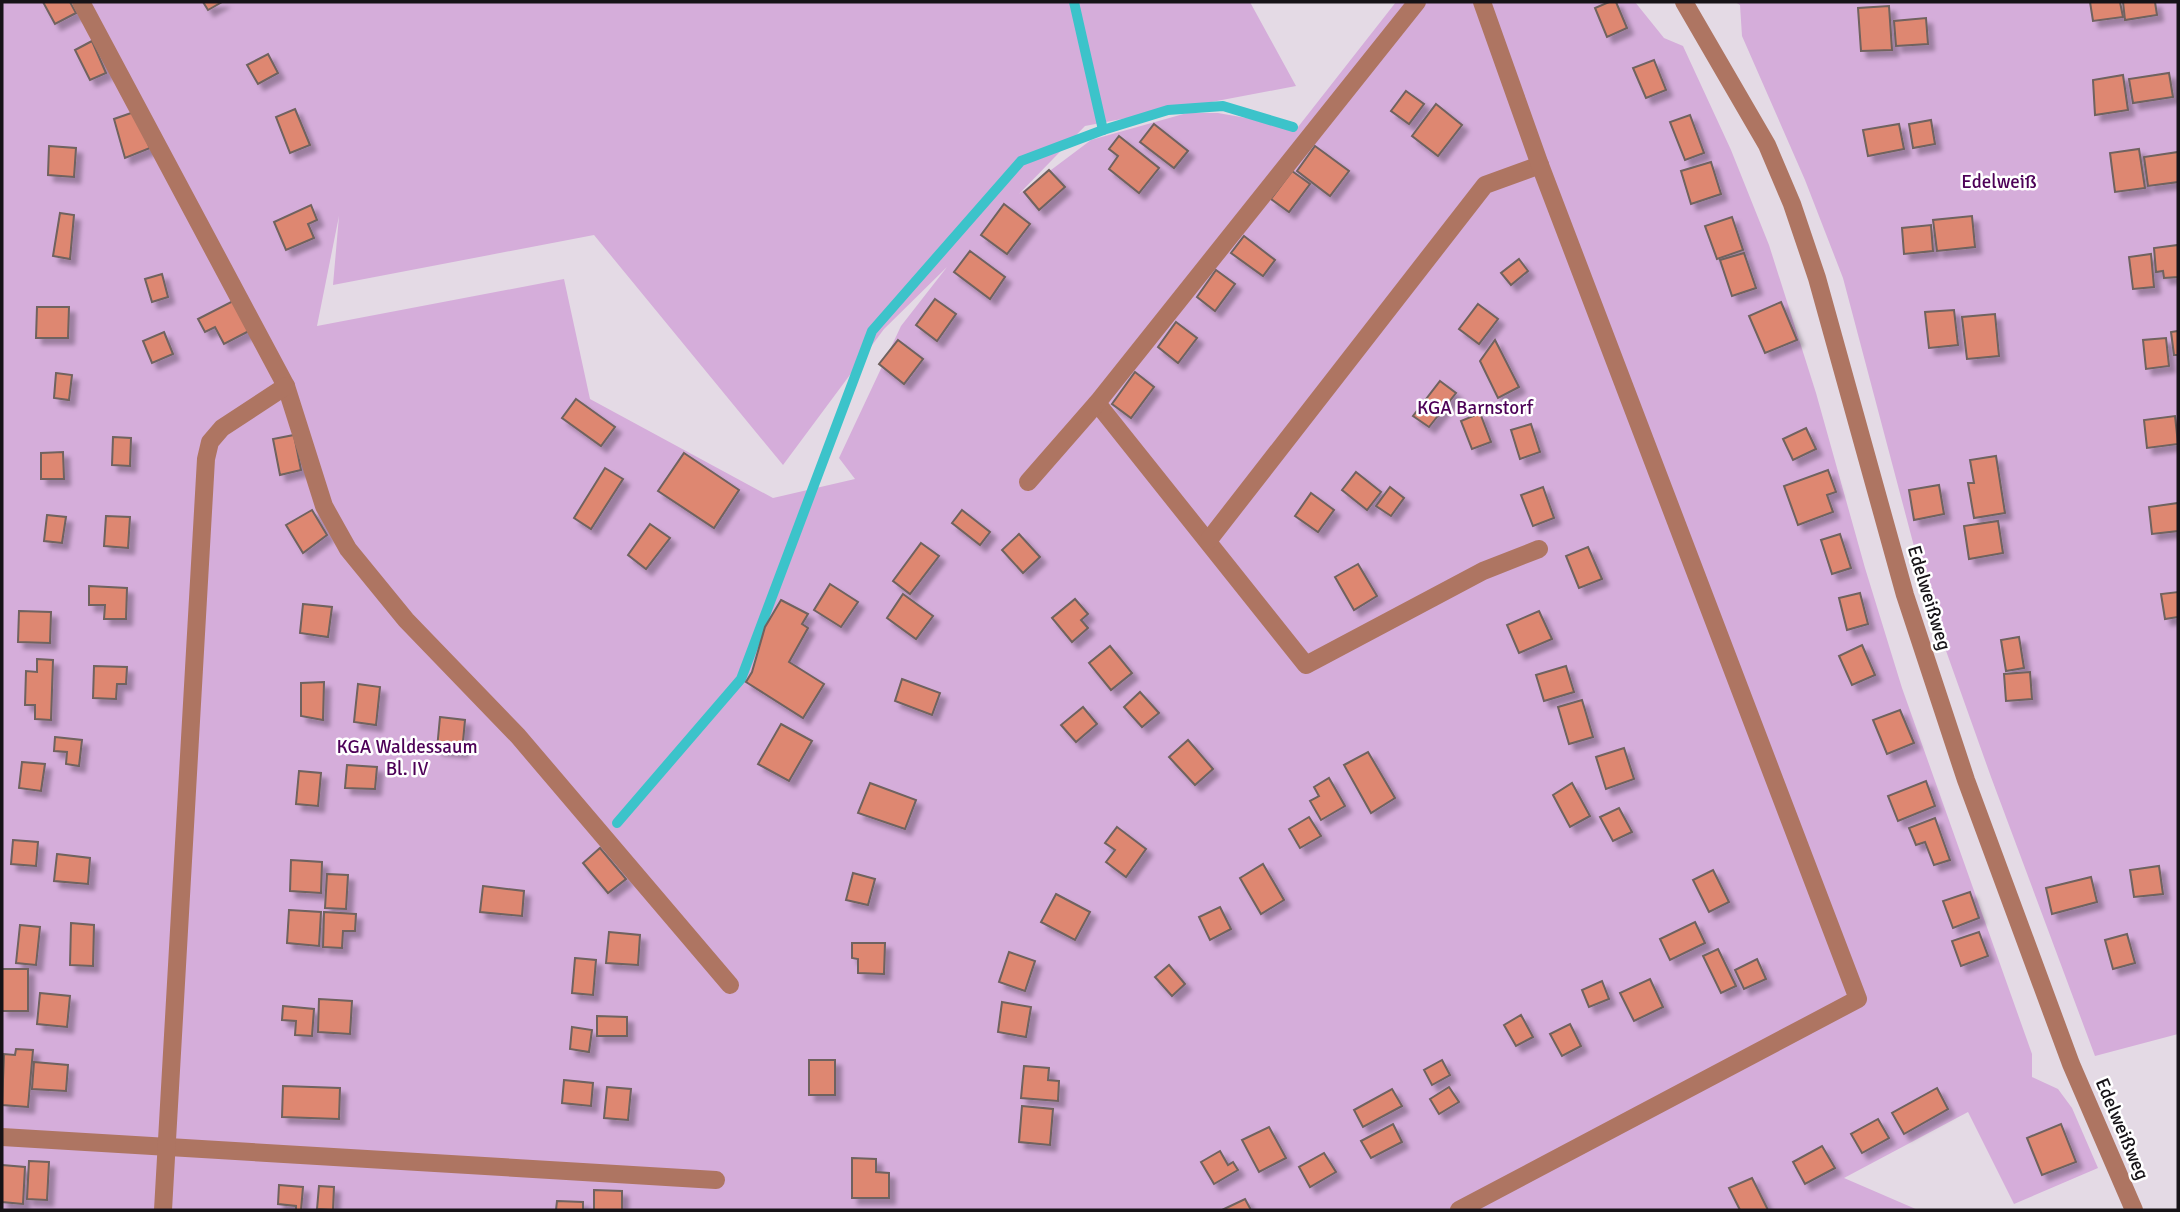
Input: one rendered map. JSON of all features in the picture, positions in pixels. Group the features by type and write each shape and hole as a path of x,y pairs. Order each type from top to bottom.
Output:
{"street":[{"path":"81,2 286,386 324,506 348,549 406,620 518,736 730,985"},
{"path":"1028,482 1097,403 1417,2"},
{"path":"1459,1210 1858,999 1540,165 1482,2"},
{"name":"Edelweißweg","path":"1684,2 1767,145 1792,204 1825,304 1905,596 1962,767 2071,1064 2134,1210"},
{"path":"1208,541 1485,185 1540,165"},
{"path":"163,1210 206,459 210,442 222,428 286,386"},
{"path":"1097,403 1306,666 1483,571 1539,549"},
{"path":"2,1136 716,1180"}],"green space":[{"path":"2,2 1250,2 1296,86 1085,126 1019,194 1091,140 1187,113 1218,113 1298,127 1396,2 1635,2 1664,38 1683,46 1731,150 1769,245 1816,393 1902,688 2032,1054 2032,1077 2058,1089 2072,1108 2098,1168 2014,1204 1968,1112 1844,1178 1918,1210 2,1210","holes":["339,216 333,285 594,235 783,465 884,329 947,267 901,326 839,458 855,479 773,498 590,399 564,279 317,326"]},
{"name":"Edelweiß","path":"1735,2 2178,2 2178,1034 2095,1056 1929,603 1843,278 1805,180 1742,36 1740,5"}],"building":[{"path":"43,2 70,2 76,13 55,24"},
{"path":"203,2 222,2 208,10"},
{"path":"1616,2 1627,28 1607,37 1595,8"},
{"path":"2090,2 2120,2 2123,17 2093,21"},
{"path":"2123,2 2155,2 2157,15 2125,20"},
{"path":"1889,6 1892,50 1861,51 1858,8"},
{"path":"1926,18 1928,44 1896,46 1894,21"},
{"path":"92,41 106,73 90,80 75,50"},
{"path":"268,54 278,73 258,84 247,65"},
{"path":"1654,60 1666,90 1646,98 1633,68"},
{"path":"2169,73 2173,97 2133,103 2129,79"},
{"path":"2123,75 2128,110 2095,115 2093,80"},
{"path":"1406,91 1424,104 1409,124 1391,111"},
{"path":"1436,104 1462,125 1438,156 1412,136"},
{"path":"295,109 310,145 290,153 276,117"},
{"path":"134,112 150,148 125,158 114,119"},
{"path":"1690,115 1704,153 1685,160 1670,122"},
{"path":"1931,120 1935,144 1913,148 1909,124"},
{"path":"1154,124 1188,151 1174,168 1140,142"},
{"path":"1899,124 1904,149 1868,156 1863,130"},
{"path":"1119,136 1159,168 1139,193 1109,169 1118,156 1109,149"},
{"path":"49,146 76,148 74,177 48,175"},
{"path":"1315,146 1349,171 1330,196 1297,171"},
{"path":"2139,149 2145,188 2115,192 2110,153"},
{"path":"2178,152 2178,182 2148,186 2144,157"},
{"path":"1711,162 1721,194 1691,204 1681,171"},
{"path":"1049,170 1065,187 1039,210 1024,192"},
{"path":"1292,171 1310,184 1289,212 1271,199"},
{"path":"1004,204 1030,224 1007,254 981,235"},
{"path":"311,205 317,220 308,224 314,238 286,250 274,222"},
{"path":"60,213 74,215 70,259 53,256"},
{"path":"1972,216 1975,247 1937,251 1933,220"},
{"path":"1732,217 1743,250 1717,259 1705,226"},
{"path":"1931,225 1933,251 1904,254 1902,228"},
{"path":"1244,236 1275,260 1263,276 1231,253"},
{"path":"2178,245 2178,277 2164,278 2163,271 2156,272 2154,248"},
{"path":"970,251 1005,277 990,299 954,272"},
{"path":"1744,253 1756,288 1732,296 1720,260"},
{"path":"2151,254 2154,287 2133,289 2129,257"},
{"path":"1519,259 1528,271 1511,285 1501,273"},
{"path":"1216,270 1235,284 1215,311 1197,297"},
{"path":"162,274 168,297 152,302 145,279"},
{"path":"935,299 956,314 937,341 916,325"},
{"path":"233,301 249,331 224,344 215,327 205,332 198,319"},
{"path":"1781,302 1797,340 1765,353 1749,316"},
{"path":"1478,304 1498,319 1479,344 1459,329"},
{"path":"37,307 69,307 68,338 36,338"},
{"path":"1954,310 1958,345 1929,348 1925,312"},
{"path":"1995,314 1999,356 1967,359 1962,317"},
{"path":"1176,322 1197,338 1178,363 1158,347"},
{"path":"2178,331 2178,355 2174,355 2171,332"},
{"path":"164,332 173,354 152,363 143,341"},
{"path":"2166,338 2169,366 2146,369 2143,340"},
{"path":"898,340 923,359 904,384 879,364"},
{"path":"1495,340 1519,387 1498,398 1480,361"},
{"path":"1135,372 1154,387 1131,418 1112,404"},
{"path":"56,373 72,375 69,400 54,398"},
{"path":"1440,381 1456,393 1429,427 1413,416"},
{"path":"576,399 615,427 601,446 562,418"},
{"path":"1480,413 1491,442 1472,449 1461,421"},
{"path":"2175,416 2178,444 2147,448 2144,420"},
{"path":"1531,424 1540,452 1520,459 1511,430"},
{"path":"1806,428 1816,449 1793,460 1783,439"},
{"path":"294,435 301,470 280,475 273,439"},
{"path":"113,437 131,438 130,466 112,465"},
{"path":"63,452 64,479 41,479 41,453"},
{"path":"684,453 739,490 714,528 658,491"},
{"path":"1996,456 2005,513 1974,518 1968,483 1974,483 1970,460"},
{"path":"605,468 623,479 591,529 574,518"},
{"path":"1828,470 1836,492 1827,495 1833,512 1798,525 1784,486"},
{"path":"1356,472 1381,492 1367,510 1342,490"},
{"path":"1939,485 1944,514 1914,520 1909,490"},
{"path":"1390,487 1404,498 1391,516 1376,506"},
{"path":"1543,487 1554,518 1533,526 1521,495"},
{"path":"1311,493 1334,510 1318,532 1295,516"},
{"path":"2178,503 2178,531 2152,534 2149,507"},
{"path":"312,510 327,535 303,553 286,525"},
{"path":"962,510 990,532 980,545 952,523"},
{"path":"47,515 66,517 62,543 44,541"},
{"path":"106,516 130,517 128,548 104,546"},
{"path":"1998,521 2003,553 1969,559 1964,526"},
{"path":"650,524 670,538 646,569 628,555"},
{"path":"1019,534 1040,557 1023,573 1002,550"},
{"path":"1840,534 1851,568 1832,574 1821,540"},
{"path":"921,543 939,556 910,594 893,581"},
{"path":"1588,547 1602,579 1579,588 1566,556"},
{"path":"1358,564 1377,596 1354,610 1335,577"},
{"path":"830,584 858,602 841,627 814,610"},
{"path":"89,586 127,588 126,619 104,619 105,605 89,605"},
{"path":"2178,592 2178,617 2165,619 2161,594"},
{"path":"1860,593 1868,624 1847,630 1839,598"},
{"path":"903,594 933,616 916,639 887,618"},
{"path":"1075,599 1088,614 1081,620 1088,628 1072,642 1052,618"},
{"path":"781,600 808,614 802,624 808,628 789,662 824,684 803,718 746,682 752,672 765,627"},
{"path":"303,604 332,607 328,637 300,633"},
{"path":"19,611 51,612 50,643 18,642"},
{"path":"1539,611 1552,639 1519,653 1507,625"},
{"path":"2019,637 2024,668 2006,671 2001,640"},
{"path":"1862,645 1875,675 1852,685 1839,656"},
{"path":"1110,646 1132,673 1111,690 1089,663"},
{"path":"37,659 53,660 51,720 35,719 35,705 25,705 26,671 37,672"},
{"path":"94,666 127,667 126,684 117,684 116,699 93,698"},
{"path":"1566,666 1574,692 1544,701 1536,675"},
{"path":"2030,672 2032,699 2006,701 2004,674"},
{"path":"902,679 940,693 932,715 895,701"},
{"path":"324,682 323,720 301,716 301,683"},
{"path":"358,684 380,687 376,725 354,722"},
{"path":"1140,692 1159,713 1142,727 1124,707"},
{"path":"1582,700 1593,737 1569,744 1558,707"},
{"path":"1083,707 1097,724 1076,742 1061,725"},
{"path":"1900,710 1914,743 1887,754 1873,720"},
{"path":"440,717 465,720 462,752 437,749"},
{"path":"781,724 812,741 789,781 758,764"},
{"path":"55,737 82,740 79,766 66,764 67,752 54,751"},
{"path":"1188,740 1213,769 1195,785 1169,757"},
{"path":"1624,748 1634,779 1606,789 1596,757"},
{"path":"1368,752 1395,798 1371,813 1344,765"},
{"path":"22,762 45,764 41,791 19,788"},
{"path":"347,765 377,767 375,789 345,788"},
{"path":"299,771 321,773 318,806 296,804"},
{"path":"1329,778 1345,806 1321,820 1310,801 1319,796 1314,787"},
{"path":"1926,781 1935,806 1898,821 1888,796"},
{"path":"870,783 916,800 905,829 858,813"},
{"path":"1572,783 1590,816 1570,827 1553,795"},
{"path":"1619,808 1632,832 1613,841 1600,817"},
{"path":"1309,817 1321,836 1300,848 1289,829"},
{"path":"1935,818 1950,860 1934,865 1925,842 1916,845 1909,828"},
{"path":"1117,827 1146,849 1126,877 1106,862 1115,850 1105,843"},
{"path":"13,840 38,842 36,866 11,864"},
{"path":"600,848 626,879 608,893 583,863"},
{"path":"57,854 90,858 88,884 54,881"},
{"path":"291,860 322,862 321,893 290,891"},
{"path":"1263,864 1284,900 1261,914 1240,878"},
{"path":"2159,866 2163,894 2134,897 2130,870"},
{"path":"1713,870 1729,902 1709,912 1693,880"},
{"path":"853,873 875,879 868,905 846,900"},
{"path":"327,874 348,875 346,909 325,908"},
{"path":"2091,877 2097,902 2052,914 2046,888"},
{"path":"483,886 524,891 522,916 480,912"},
{"path":"1970,892 1979,918 1953,928 1943,901"},
{"path":"1056,894 1090,912 1075,940 1041,922"},
{"path":"1220,907 1231,929 1210,940 1199,917"},
{"path":"289,910 321,912 319,946 287,943"},
{"path":"324,912 356,914 355,931 343,931 342,948 323,947"},
{"path":"1695,922 1705,943 1670,960 1660,939"},
{"path":"71,923 94,925 93,966 70,965"},
{"path":"20,925 40,927 36,965 16,963"},
{"path":"609,932 640,935 638,965 606,963"},
{"path":"1979,932 1988,956 1961,966 1952,941"},
{"path":"2127,934 2135,963 2113,969 2105,940"},
{"path":"852,943 885,943 884,974 858,973 858,959 852,958"},
{"path":"1718,949 1736,986 1721,993 1703,956"},
{"path":"1009,952 1035,961 1025,991 999,982"},
{"path":"575,958 596,960 593,995 572,993"},
{"path":"1757,959 1766,979 1744,989 1735,970"},
{"path":"1169,965 1185,984 1172,996 1155,977"},
{"path":"2,969 28,969 28,1011 2,1011"},
{"path":"1650,979 1663,1007 1634,1021 1620,993"},
{"path":"1602,981 1609,999 1589,1007 1582,990"},
{"path":"40,993 70,996 67,1027 37,1024"},
{"path":"319,999 352,1001 350,1034 318,1032"},
{"path":"1002,1002 1031,1007 1026,1037 998,1032"},
{"path":"283,1006 314,1009 312,1036 295,1035 296,1021 282,1020"},
{"path":"1521,1015 1533,1037 1516,1046 1504,1025"},
{"path":"597,1016 627,1017 627,1036 597,1036"},
{"path":"1570,1024 1581,1046 1562,1056 1550,1034"},
{"path":"572,1027 592,1030 589,1052 570,1049"},
{"path":"16,1049 33,1050 28,1107 2,1105 4,1054 15,1055"},
{"path":"809,1060 835,1060 835,1095 809,1095"},
{"path":"1442,1060 1450,1075 1432,1085 1424,1070"},
{"path":"34,1062 68,1065 66,1091 32,1089"},
{"path":"1024,1066 1049,1068 1048,1080 1059,1081 1058,1101 1021,1098"},
{"path":"564,1080 593,1083 591,1106 562,1103"},
{"path":"283,1086 340,1088 339,1119 282,1117"},
{"path":"607,1087 631,1089 628,1120 604,1118"},
{"path":"1449,1087 1459,1102 1439,1114 1430,1099"},
{"path":"1937,1088 1948,1109 1904,1134 1892,1113"},
{"path":"1392,1089 1402,1106 1363,1127 1354,1110"},
{"path":"1022,1106 1053,1109 1050,1145 1019,1142"},
{"path":"1878,1119 1889,1138 1862,1153 1851,1134"},
{"path":"1393,1124 1402,1142 1371,1158 1361,1141"},
{"path":"2061,1124 2076,1162 2042,1175 2027,1138"},
{"path":"1269,1127 1286,1158 1259,1172 1242,1140"},
{"path":"1822,1146 1835,1168 1805,1184 1793,1162"},
{"path":"1220,1151 1228,1165 1233,1162 1238,1170 1214,1184 1201,1162"},
{"path":"1324,1153 1336,1172 1310,1187 1299,1167"},
{"path":"852,1158 876,1159 876,1172 889,1173 889,1198 852,1198"},
{"path":"29,1161 49,1162 47,1200 27,1199"},
{"path":"2,1165 25,1167 23,1204 2,1202"},
{"path":"1752,1178 1768,1210 1740,1210 1729,1188"},
{"path":"279,1185 303,1187 301,1210 296,1210 296,1206 278,1204"},
{"path":"319,1186 334,1187 333,1210 317,1209"},
{"path":"594,1190 622,1191 622,1210 594,1210"},
{"path":"1245,1199 1251,1210 1222,1210"},
{"path":"557,1201 583,1202 583,1210 556,1210"}],"waterway":[{"path":"1074,2 1103,130"},
{"path":"617,823 741,679 872,331 1021,161 1103,130 1168,110 1223,106 1293,127"}],"park label":[{"name":"KGA Barnstorf","path":"1475,408"},
{"name":"KGA Waldessaum Bl. IV","path":"407,758"}]}
